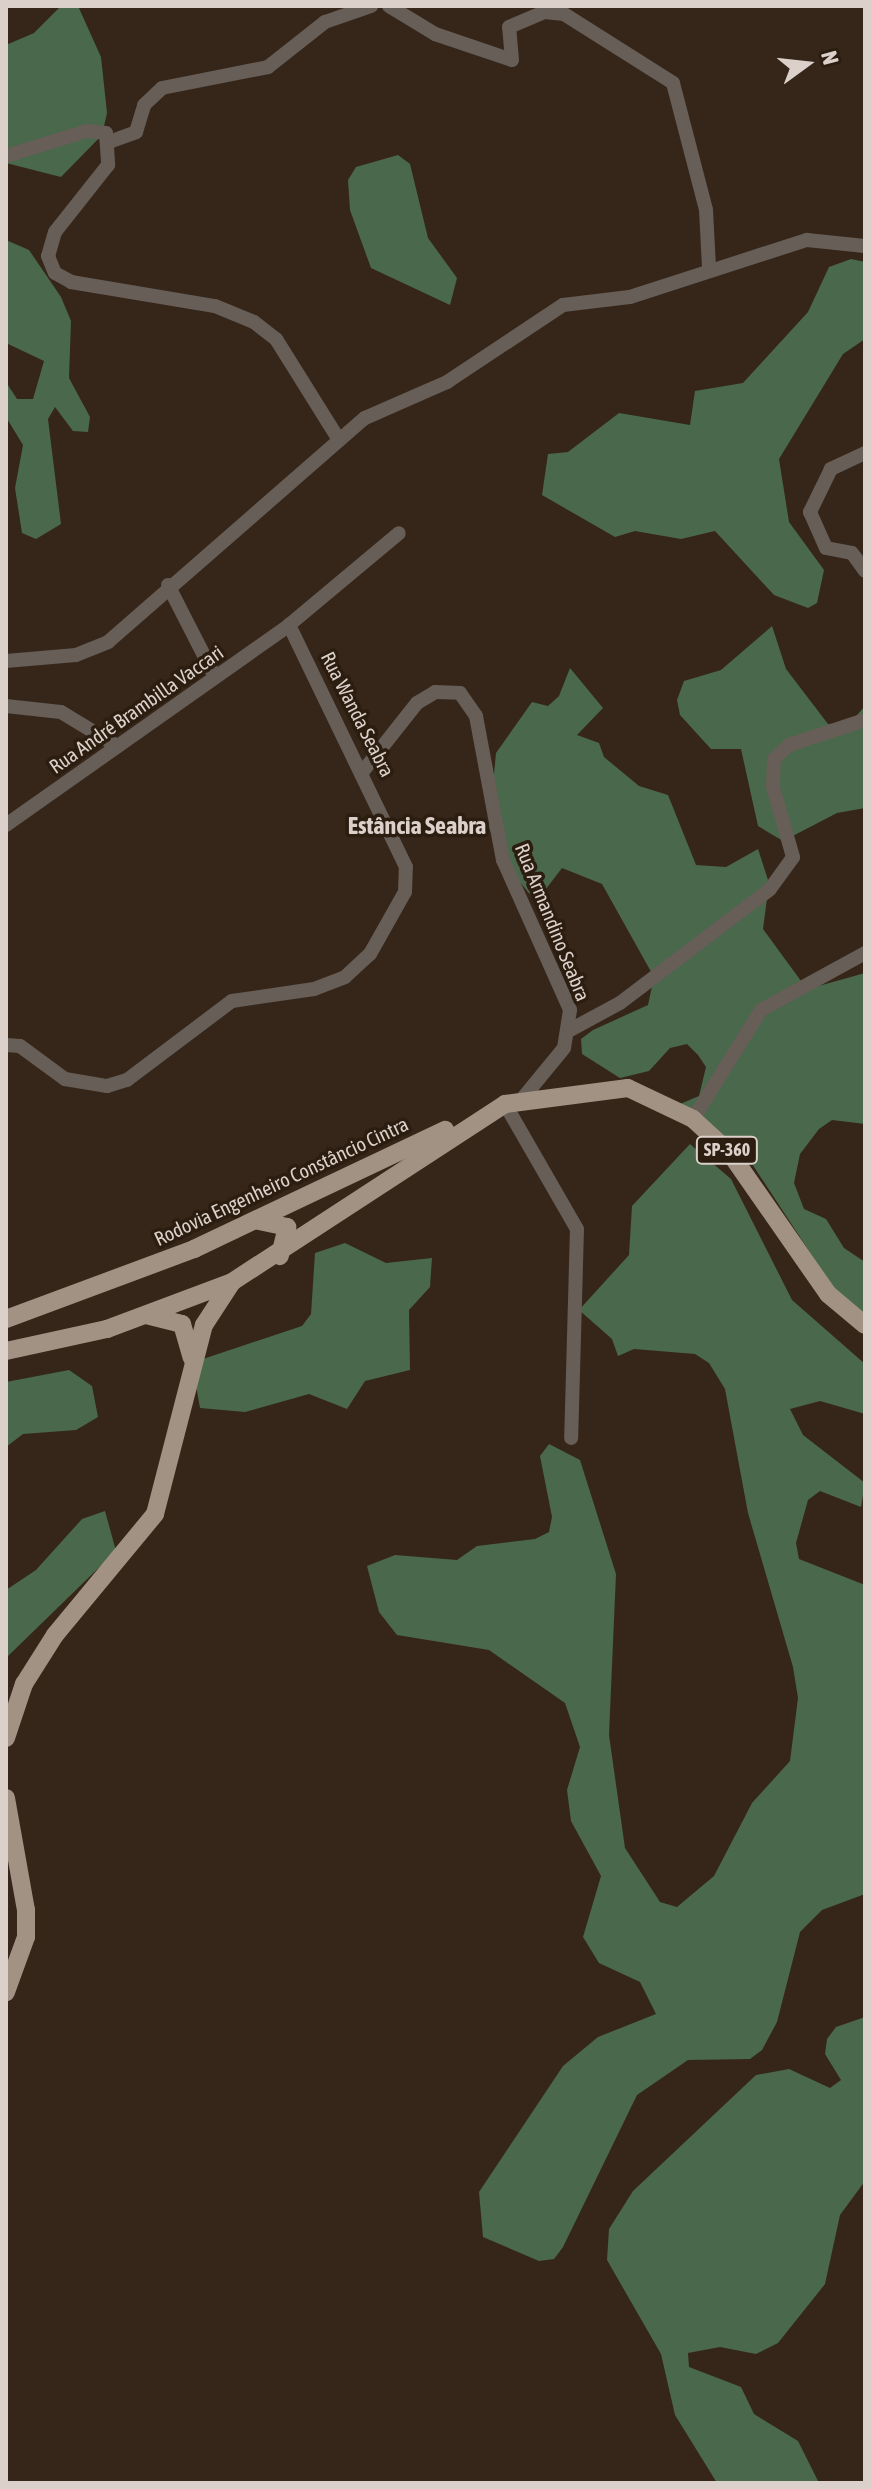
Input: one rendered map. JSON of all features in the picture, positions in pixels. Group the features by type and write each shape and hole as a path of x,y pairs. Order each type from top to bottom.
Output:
{"main road":[{"name":"Rodovia Engenheiro Constâncio Cintra","path":"6,1319 256,1221 505,1104 523,1098 628,1088 693,1119 730,1153 828,1294 865,1325"},
{"name":"Rodovia Engenheiro Constâncio Cintra","path":"6,1351 146,1315 232,1282 278,1258 485,1114"},
{"path":"256,1221 287,1227 278,1258"},
{"path":"6,1738 24,1684 55,1635 155,1514 204,1325 232,1282"},
{"path":"146,1315 182,1324 192,1369"},
{"path":"6,1798 26,1910 26,1937 6,1992"}],"street":[{"path":"109,142 136,132 144,105 162,88 268,67 325,22 371,6"},
{"path":"389,6 435,34 512,60 509,27 545,12 564,14 673,83 706,210 709,267"},
{"path":"6,156 96,129 109,142"},
{"path":"109,142 95,189 55,232 48,256 55,273 71,282 223,308 254,322 276,339 339,440"},
{"path":"6,661 94,650 365,418 490,356 563,305 630,297 709,267 807,240 865,246"},
{"path":"865,453 831,469 810,512 826,548 852,553 865,571"},
{"name":"Rua André Brambilla Vaccari","path":"6,825 289,625 399,533"},
{"path":"168,585 215,677"},
{"name":"Rua Wanda Seabra","path":"6,1045 65,1079 107,1086 127,1080 232,1001 314,989 345,977 370,954 405,892 406,867 364,770 289,625"},
{"name":"Rua Armandino Seabra","path":"364,770 417,703 435,692 460,693 476,716 503,860 559,979 570,1030 523,1098"},
{"path":"6,706 61,712 117,746"},
{"path":"570,1030 620,1003 770,889 793,857 773,787 774,759 789,745 865,720"},
{"path":"693,1119 761,1010 865,953"},
{"path":"505,1104 577,1229 571,1438"}],"green space":[{"path":"61,6 78,6 101,57 107,113 102,135 61,177 6,163 6,45 34,33"},
{"path":"398,155 410,164 428,238 457,278 450,305 371,268 350,210 348,180 356,167"},
{"path":"6,240 29,250 61,297 71,321 69,378 90,417 88,432 73,431 55,407 48,419 61,524 36,539 22,533 15,488 23,445 6,417 6,382 17,399 33,399 44,361 6,343"},
{"path":"851,259 865,262 865,339 843,354 779,459 789,522 824,570 817,603 808,608 774,595 715,531 681,539 635,531 615,537 542,495 548,454 568,452 619,413 690,425 695,391 743,383 808,312 829,267"},
{"path":"772,626 786,669 828,724 850,723 865,706 865,808 837,813 783,841 758,826 741,749 711,749 680,715 677,700 684,681 721,670"},
{"path":"570,668 603,708 577,735 599,743 604,757 639,786 668,795 696,865 726,867 758,849 769,883 763,929 801,981 815,987 865,973 865,1124 832,1120 819,1129 800,1154 794,1183 804,1209 826,1219 844,1248 865,1262 865,1318 847,1309 741,1147 673,1107 699,1096 706,1067 687,1044 670,1048 649,1071 620,1078 582,1054 581,1039 593,1030 648,1005 654,977 602,884 562,868 536,902 499,856 489,827 496,753 532,702 548,706 559,696"},
{"path":"690,1144 731,1179 792,1300 865,1364 865,1414 820,1401 790,1409 803,1435 865,1483 861,1507 820,1491 808,1500 796,1543 799,1559 865,1585 865,1894 822,1910 800,1932 777,2022 762,2050 750,2059 688,2060 637,2095 563,2247 554,2259 539,2261 483,2237 479,2192 563,2066 598,2037 656,2014 640,1982 599,1963 583,1937 601,1876 571,1821 567,1790 580,1747 565,1703 489,1650 397,1635 379,1612 367,1566 395,1555 457,1560 477,1546 535,1539 549,1532 552,1517 540,1456 549,1444 580,1460 616,1574 609,1735 625,1848 660,1902 677,1907 714,1876 752,1803 790,1761 798,1698 793,1667 748,1513 725,1389 709,1363 695,1354 634,1349 618,1356 612,1339 579,1310 629,1255 632,1206"},
{"path":"345,1243 386,1263 432,1258 430,1287 409,1310 410,1370 365,1381 347,1409 309,1394 245,1412 200,1408 194,1374 200,1360 302,1326 311,1314 315,1253"},
{"path":"69,1370 92,1386 98,1417 76,1430 23,1434 6,1447 6,1382"},
{"path":"105,1511 116,1551 6,1658 6,1590 36,1570 82,1519"},
{"path":"865,2017 865,2181 840,2215 825,2284 778,2343 756,2354 720,2347 688,2353 689,2367 741,2387 754,2414 798,2441 819,2483 717,2483 675,2415 661,2354 607,2260 609,2229 633,2191 756,2075 789,2069 830,2088 841,2080 825,2054 827,2039 836,2027"}],"district":[{"name":"Estância Seabra","path":"417,826"}]}
